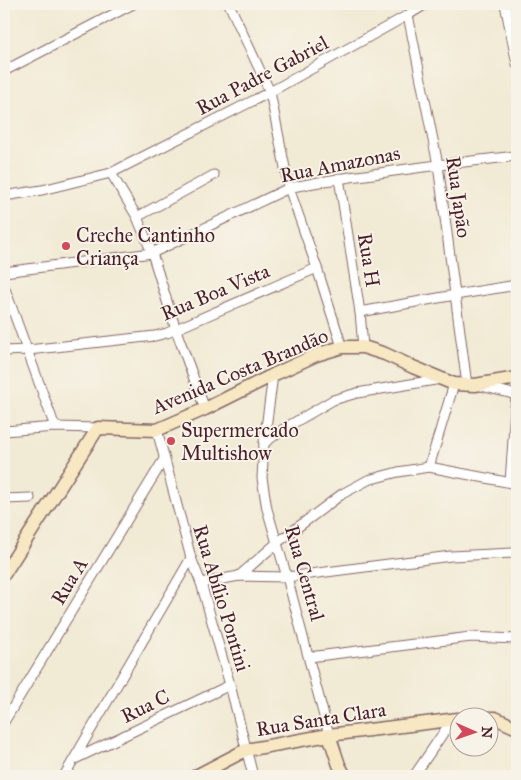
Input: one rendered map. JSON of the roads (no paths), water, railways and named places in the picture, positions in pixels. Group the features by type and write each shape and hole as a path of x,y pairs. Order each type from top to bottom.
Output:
{"street":[{"path":"4,71 133,4"},
{"path":"229,4 270,92 288,188 317,268 342,347"},
{"name":"Rua Padre Gabriel","path":"4,196 42,190 111,173 270,92 408,16 426,4"},
{"path":"505,4 517,64"},
{"name":"Rua Japão","path":"408,16 438,165 455,295 471,385"},
{"name":"Rua Amazonas","path":"4,272 152,253 288,188 338,178 517,156"},
{"path":"111,173 137,217 152,253 176,330 205,409"},
{"path":"137,217 214,175"},
{"name":"Rua H","path":"338,178 360,312 363,347"},
{"name":"Rua Boa Vista","path":"4,351 155,336 176,330 317,268"},
{"path":"360,312 517,285"},
{"path":"4,286 55,427"},
{"name":"Avenida Costa Brandão","path":"4,431 55,427 156,430 205,409 316,355 342,347 363,347 385,354 413,368 454,384 471,385 517,378"},
{"name":"Rua Central","path":"273,375 264,443 262,478 267,509 278,542 329,735 339,765 345,776"},
{"path":"264,443 285,428 333,400 357,392 441,379"},
{"path":"429,467 454,384"},
{"path":"240,576 278,542 342,494 368,480 398,472 429,467 514,484 517,395 471,385"},
{"path":"4,574 98,428"},
{"name":"Rua Abílio Pontini","path":"156,430 190,558 201,583 230,685 253,776"},
{"name":"Rua A","path":"4,722 164,459"},
{"path":"4,499 30,498"},
{"path":"201,583 240,576 287,577 451,556 517,554"},
{"path":"64,776 190,558"},
{"path":"309,657 472,637 517,639"},
{"name":"Rua C","path":"75,759 230,685"},
{"path":"498,719 517,728"},
{"name":"Rua Santa Clara","path":"196,776 246,750 329,735 448,721"},
{"path":"414,776 448,730"}],"place":[{"name":"Creche Cantinho Criança","path":"66,246"},
{"name":"Supermercado Multishow","path":"171,441"}]}
